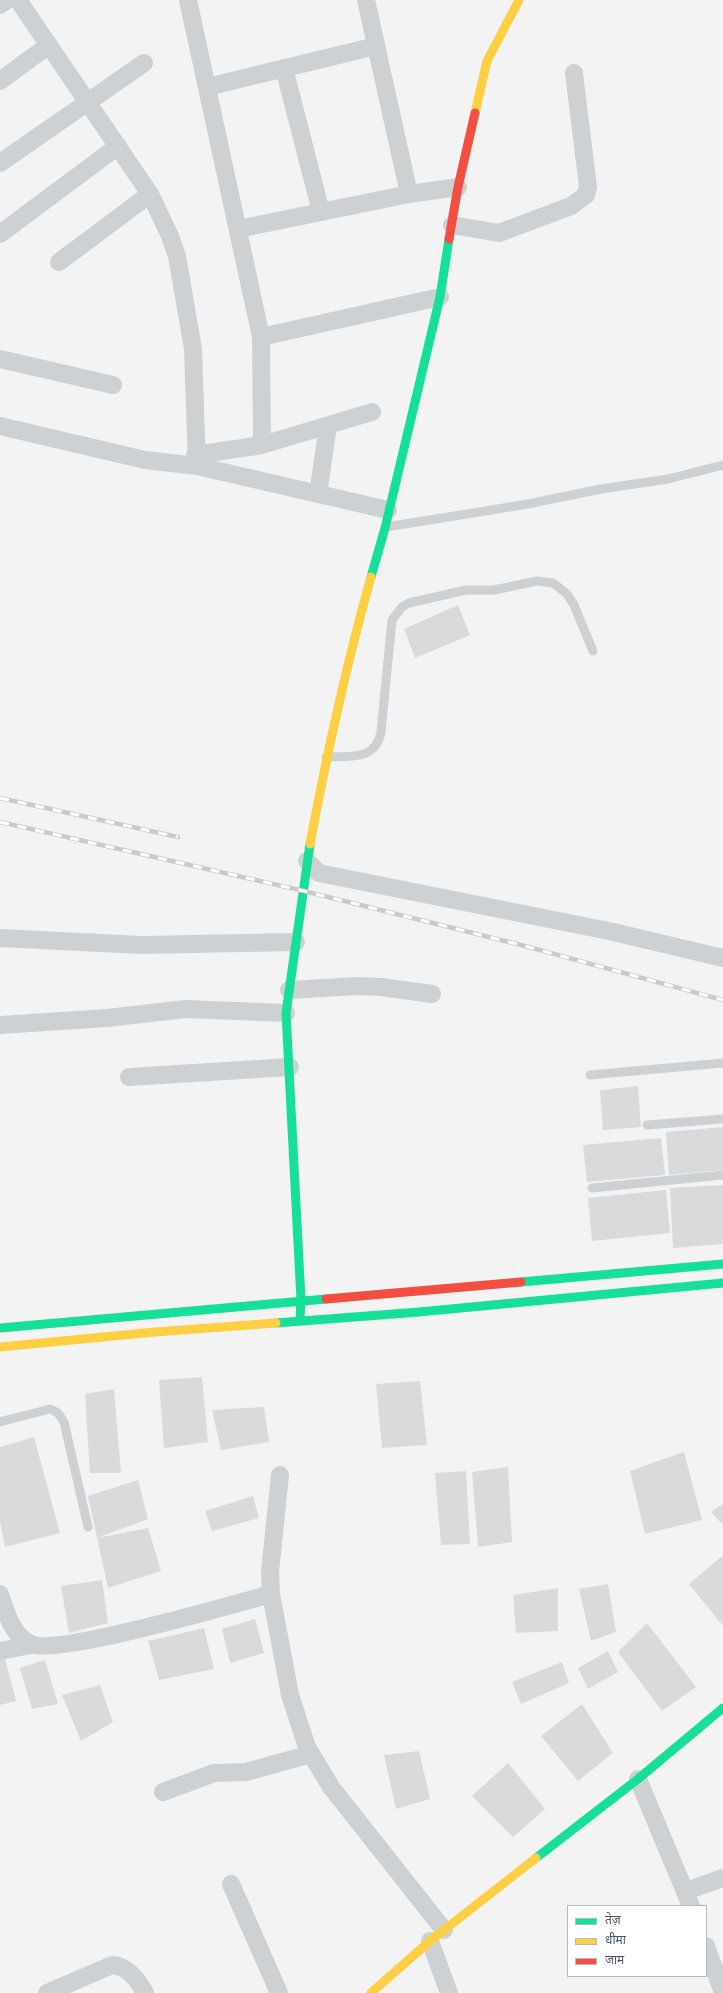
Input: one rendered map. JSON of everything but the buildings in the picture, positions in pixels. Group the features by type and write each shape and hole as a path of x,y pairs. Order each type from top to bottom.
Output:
{"main road":[{"path":"300,1321 301,1300 286,1013 307,861 326,757 353,641 387,519 440,297 458,187 488,61 519,0"},
{"path":"0,1328 301,1300 723,1264"},
{"path":"0,1347 155,1332 419,1312 723,1283"},
{"path":"371,1993 437,1936 638,1779 723,1708"}],"street":[{"path":"0,5 7,0"},
{"path":"18,0 150,194 170,236 177,256 193,349 196,460"},
{"path":"188,0 261,337 262,445"},
{"path":"366,0 410,194"},
{"path":"0,82 49,44"},
{"path":"207,87 376,46"},
{"path":"0,163 144,63"},
{"path":"284,68 321,212"},
{"path":"452,225 499,233 571,206 586,195 588,187 574,73"},
{"path":"0,234 118,146"},
{"path":"238,229 410,194 458,187"},
{"path":"59,262 150,194"},
{"path":"261,337 440,297"},
{"path":"0,359 113,385"},
{"path":"0,426 145,460 196,460 262,445 372,412"},
{"path":"318,494 328,426"},
{"path":"196,460 318,494 387,519"},
{"path":"307,861 319,873 610,931 723,958"},
{"path":"0,938 141,945 296,942"},
{"path":"290,990 365,986 432,994"},
{"path":"0,1025 107,1018 186,1009 286,1013"},
{"path":"130,1077 290,1067"},
{"path":"280,1475 270,1572 271,1594 290,1695 311,1754 331,1787 437,1936 449,1993"},
{"path":"0,1594 11,1623 18,1634 31,1645"},
{"path":"0,1651 31,1645 39,1647 101,1638 271,1594"},
{"path":"163,1792 214,1773 246,1772 311,1754"},
{"path":"638,1779 689,1899 723,1878"},
{"path":"231,1884 279,1993"},
{"path":"707,1949 722,1989"},
{"path":"47,1993 112,1965 121,1966 131,1974 145,1993"}],"lane":[{"path":"387,519 528,504 601,489 668,480 723,464"},
{"path":"326,757 355,756 372,751 377,746 381,732 392,620 396,612 409,603 466,590 494,590 537,581 553,583 564,591 574,605 593,651"},
{"path":"590,1075 723,1064"},
{"path":"647,1125 723,1119"},
{"path":"592,1188 723,1175"},
{"path":"0,1422 50,1409 61,1416 64,1422 88,1526"}],"railway":[{"path":"0,798 178,837"},
{"path":"0,822 304,891 525,946 723,1000"}],"traffic: fast":[{"path":"371,577 385,528 440,297 449,239"},
{"path":"300,1319 301,1300 286,1013 310,844"},
{"path":"521,1282 723,1264"},
{"path":"276,1323 419,1312 723,1283"},
{"path":"0,1328 326,1299"},
{"path":"536,1858 638,1779 723,1708"}],"traffic: slow":[{"path":"475,113 487,61 519,0"},
{"path":"310,844 323,776 353,643 371,577"},
{"path":"0,1347 155,1332 276,1323"},
{"path":"371,1993 430,1941 536,1858"}],"traffic: jam":[{"path":"449,239 458,187 475,113"},
{"path":"326,1299 521,1282"}]}
